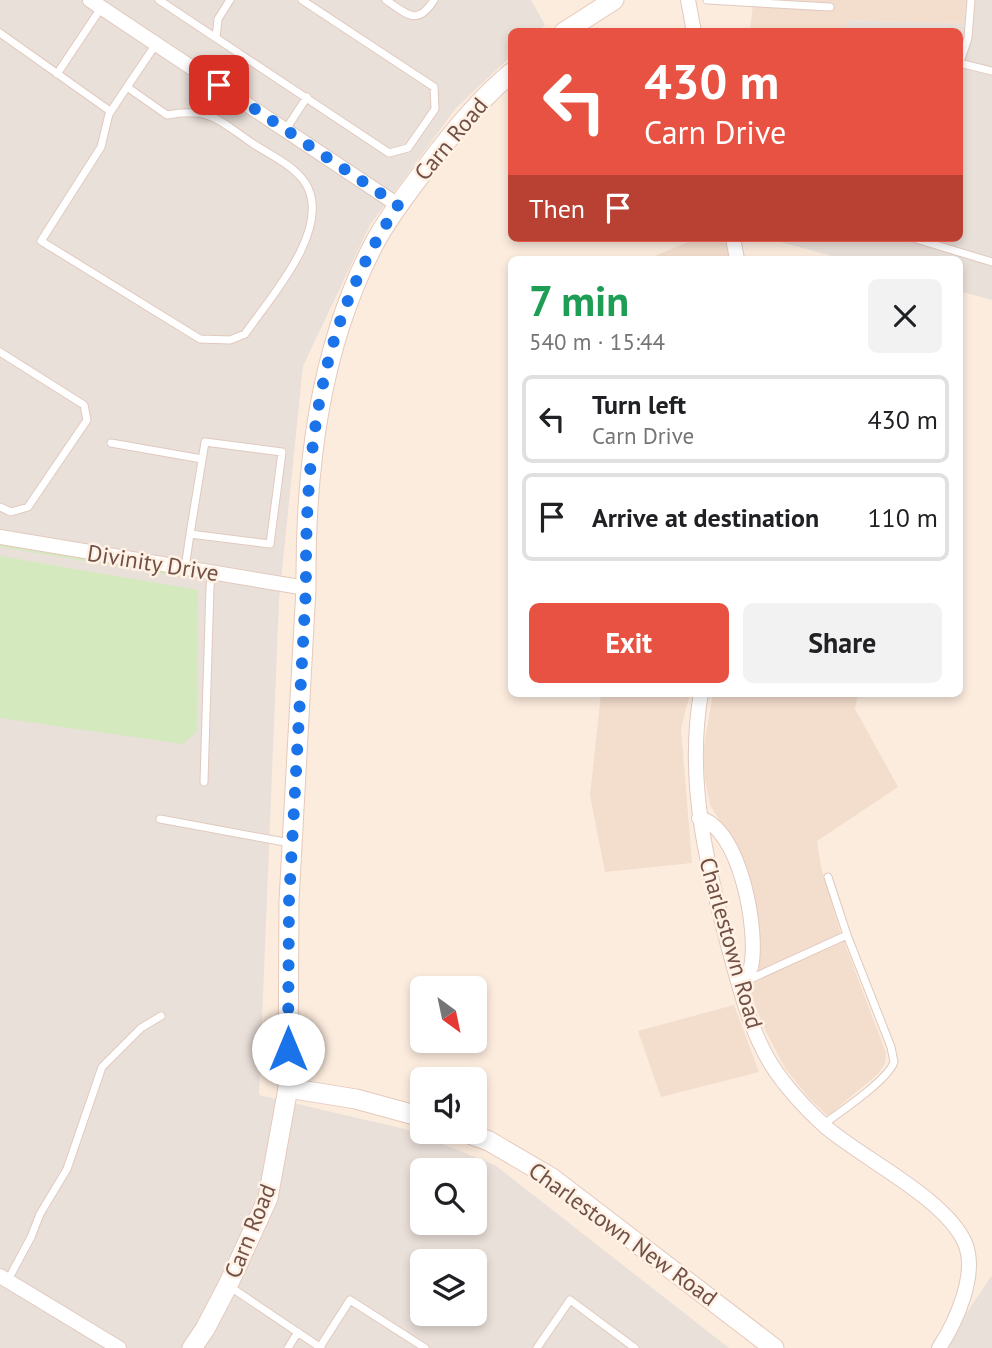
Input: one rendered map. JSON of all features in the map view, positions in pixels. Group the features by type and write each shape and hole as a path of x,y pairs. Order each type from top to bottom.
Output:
{"main road":[{"path":"569,28 612,0"},
{"name":"Carn Road","path":"192,1348 228,1285 268,1198 288,1088 289,901 306,588 306,538 316,422 339,326 354,286 376,241 398,205 446,141 508,76"},
{"path":"288,1088 356,1099 410,1114"},
{"name":"Charlestown New Road","path":"487,1140 552,1178 774,1348"}],"street":[{"path":"688,0 693,28"},
{"path":"96,4 398,205"},
{"name":"Divinity Drive","path":"0,537 306,588"},
{"name":"Charlestown Road","path":"700,697 696,754 699,818 739,985 757,1037 771,1065 792,1092 824,1125 942,1212 959,1232 967,1251 965,1287 953,1325 939,1348"},
{"path":"699,818 709,820 726,839 741,875 750,908 751,968 739,985"},
{"path":"4,1278 119,1348"}],"lane":[{"path":"159,0 388,153 408,148 435,109 434,87 302,0"},
{"path":"216,38 218,19 230,0"},
{"path":"386,0 417,17 428,10 434,0"},
{"path":"707,0 830,7"},
{"path":"963,52 968,38 971,0"},
{"path":"57,74 96,4"},
{"path":"0,33 110,111"},
{"path":"127,87 167,115 188,111 209,114 296,172 309,188 313,218 304,249 244,334 230,341 200,339 41,241 101,147 110,111 156,44"},
{"path":"963,65 992,71"},
{"path":"286,129 307,97"},
{"path":"926,242 992,262"},
{"path":"0,352 83,405 87,414 84,427 33,503 17,512 0,507"},
{"path":"185,568 190,534 205,442 282,452 270,544 190,534"},
{"path":"111,443 202,459"},
{"path":"204,782 212,572"},
{"path":"160,819 292,843"},
{"path":"824,1125 871,1088 894,1062 891,1047 847,935 828,877"},
{"path":"739,985 847,935"},
{"path":"4,1278 32,1237 40,1214 67,1169 102,1067 141,1028 161,1016"},
{"path":"228,1285 321,1348 350,1300 425,1348"},
{"path":"537,1348 570,1300 635,1348"},
{"path":"288,1348 298,1332"}],"shaded area":[{"path":"0,0 531,0 545,25 542,28 508,28 508,59 456,108 370,225 303,366 279,600 259,1095 405,1129 410,1131 410,1144 442,1144 478,1158 410,1158 410,1235 487,1235 487,1162 495,1165 729,1348 0,1348"},
{"path":"723,0 965,0 964,24 847,20 846,28 750,28 753,4"},
{"path":"965,0 992,0 992,300 963,292 963,256 832,256 781,242 963,242 963,28 846,28 847,20 964,24"},
{"path":"688,242 726,242 728,256 655,256"},
{"path":"601,697 689,697 681,729 692,863 605,872 590,795"},
{"path":"712,697 857,697 855,709 898,787 817,841 821,867 840,931 886,1053 885,1063 879,1073 828,1116 808,1097 785,1068 764,1028 749,990 756,971 731,838 710,805 703,752"},
{"path":"734,1005 759,1072 661,1097 638,1031"},
{"path":"992,1275 992,1348 943,1348"}],"green space":[{"path":"0,547 188,576 188,578"},
{"path":"0,556 198,590 197,731 183,744 0,718"}],"route":[{"path":"219,85 398,205 376,241 354,286 339,326 316,422 306,538 306,588 289,901 288,1049"}]}
